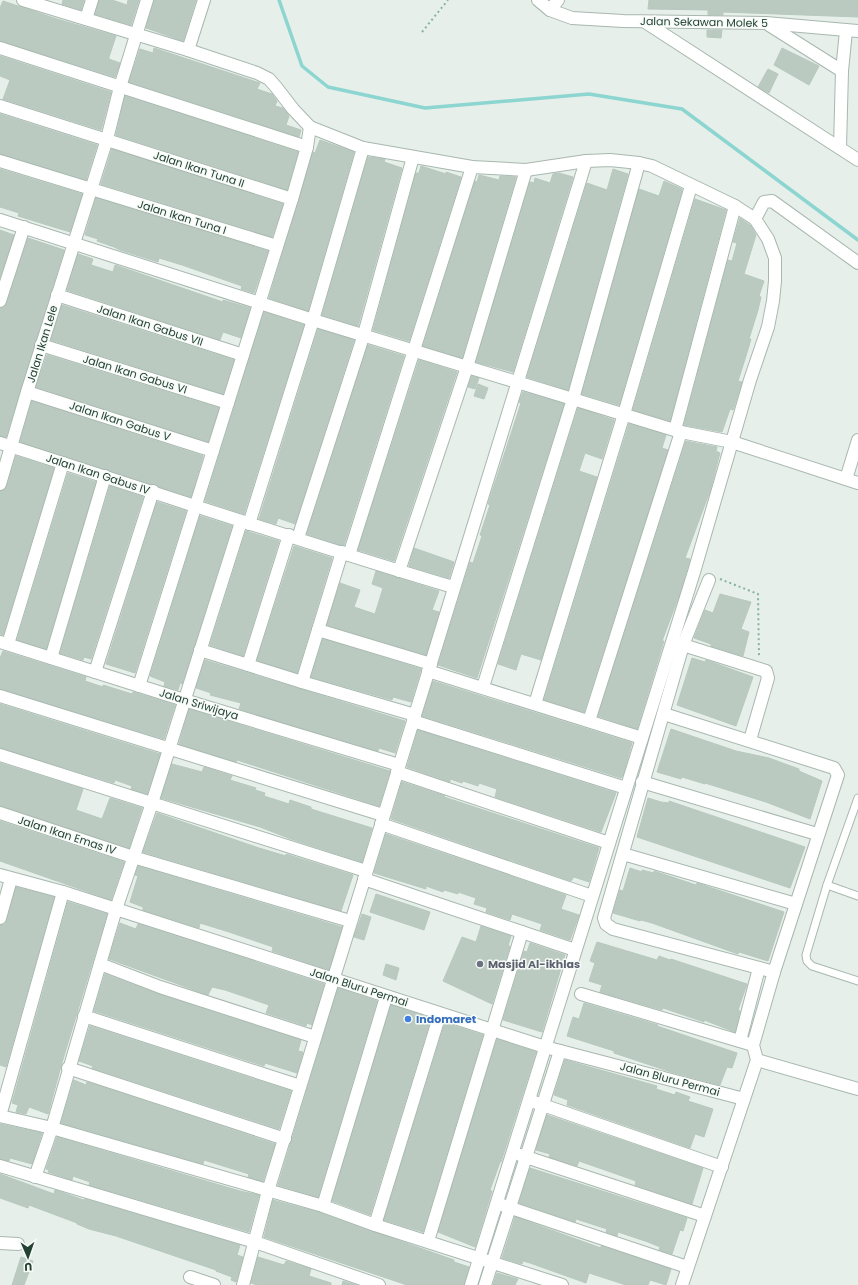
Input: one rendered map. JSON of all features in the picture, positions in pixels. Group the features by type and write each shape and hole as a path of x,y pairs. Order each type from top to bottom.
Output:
{"street":[{"path":"23,0 36,2 257,73 269,79 310,127 363,148 472,167 526,170 586,161 610,160 639,162 670,174 691,186 735,206 755,219 768,239 775,258 775,282 768,327 750,380 642,738 530,1099 470,1285"},
{"path":"86,19 92,0"},
{"name":"Jalan Ikan Lele","path":"0,484 6,444 27,392 74,243 88,189 106,139 135,34 147,0"},
{"path":"188,50 204,0"},
{"name":"Jalan Sekawan Molek 5","path":"538,0 550,10 572,18 766,23 852,31"},
{"path":"550,10 558,0"},
{"path":"644,21 858,160"},
{"path":"766,23 842,71"},
{"path":"840,147 842,71 852,31"},
{"path":"0,48 307,147"},
{"name":"Jalan Ikan Tuna II","path":"0,106 292,199"},
{"path":"139,686 292,199 307,147 310,127"},
{"path":"35,1177 52,1128 68,1068 133,856 152,804 200,650 245,523 313,320 363,148"},
{"path":"248,665 364,334 413,157"},
{"name":"Jalan Ikan Tuna I","path":"0,161 277,246"},
{"path":"243,1285 268,1191 334,978 350,921 586,161"},
{"path":"482,687 573,399 639,162"},
{"path":"302,682 318,630 346,554 414,350 472,167"},
{"path":"399,571 467,367 526,170"},
{"path":"535,704 624,414 691,186"},
{"path":"755,219 764,202 772,201 858,263"},
{"path":"589,721 678,431 735,206"},
{"path":"0,220 313,320 364,334 678,431 732,442 858,483"},
{"path":"0,301 24,227"},
{"name":"Jalan Ikan Gabus VII","path":"57,295 243,355"},
{"name":"Jalan Ikan Gabus VI","path":"41,345 228,403"},
{"name":"Jalan Ikan Gabus V","path":"27,392 213,451"},
{"path":"846,479 858,440"},
{"name":"Jalan Ikan Gabus IV","path":"6,444 196,505 245,523 453,587"},
{"path":"4,643 63,463"},
{"path":"51,658 106,476"},
{"path":"95,672 153,491"},
{"path":"709,580 683,645 664,714 642,782 604,918 606,924 614,930 774,972"},
{"path":"318,630 429,667 482,687 642,738"},
{"name":"Jalan Sriwijaya","path":"4,643 398,768 609,843"},
{"path":"683,645 766,671 768,678 750,740"},
{"path":"200,650 414,718 626,788"},
{"path":"0,696 168,749 382,820 592,896"},
{"path":"664,714 750,740 834,768 837,771 836,781 817,834 753,1045 757,1060 682,1285"},
{"path":"0,755 365,875 575,950"},
{"path":"642,782 817,834"},
{"name":"Jalan Ikan Emas IV","path":"0,813 133,856 350,921"},
{"path":"623,854 796,904"},
{"path":"0,918 6,877"},
{"name":"Jalan Bluru Permai","path":"6,877 63,892 545,1047 744,1099"},
{"path":"63,892 0,1116 52,1128 323,1206 375,1225 562,1285"},
{"path":"428,1242 522,932"},
{"path":"100,964 160,987 315,1036"},
{"path":"740,1041 760,968"},
{"path":"581,994 753,1045"},
{"path":"323,1206 386,997"},
{"path":"375,1225 440,1014"},
{"path":"84,1016 300,1086"},
{"path":"485,1285 560,1051"},
{"path":"757,1060 858,1089"},
{"path":"68,1068 285,1139"},
{"path":"530,1099 542,1105 722,1167"},
{"path":"513,1152 526,1158 705,1216"},
{"path":"0,1166 255,1242 379,1285"},
{"path":"496,1203 687,1267"},
{"path":"0,1243 18,1244"},
{"path":"190,1277 214,1285"}],"lane":[{"path":"858,798 827,886 806,954 807,961 812,966 858,981"},
{"path":"827,886 858,896"}],"path":[{"path":"422,32 448,0"},
{"path":"709,580 718,578 758,594 760,668"}],"building":[{"path":"63,0 84,0 81,10 62,4"},
{"path":"99,0 112,0 127,5 128,0 139,0 131,25 95,14"},
{"path":"154,0 196,0 183,41 146,28"},
{"path":"649,0 858,0 858,17 723,12 723,15 708,15 708,10 648,9"},
{"path":"3,1 57,19 116,36 109,57 109,59 120,63 115,77 0,41 0,8"},
{"path":"707,30 722,30 721,38 707,37"},
{"path":"154,48 260,83 257,89 272,94 277,101 275,106 283,108 289,116 286,125 301,130 299,137 129,82 140,49 153,53"},
{"path":"782,48 819,66 809,85 774,65"},
{"path":"0,56 111,92 101,130 3,99 10,80 0,76"},
{"path":"768,69 778,74 769,93 758,87"},
{"path":"125,96 298,152 287,190 116,135"},
{"path":"0,114 97,145 86,180 0,154"},
{"path":"320,140 354,152 308,311 269,298 313,152 315,153"},
{"path":"112,149 283,204 272,237 101,184"},
{"path":"368,157 385,159 384,162 402,168 358,326 322,315"},
{"path":"421,166 461,177 409,341 373,330 416,173 419,173"},
{"path":"0,169 82,194 70,232 18,216 19,213 0,207"},
{"path":"613,169 628,174 568,390 527,377 587,183 607,190"},
{"path":"559,173 573,177 513,372 476,362 530,182 534,183 535,178 550,183 553,174"},
{"path":"479,175 499,180 500,176 516,177 462,358 423,346 475,181 477,182"},
{"path":"664,181 682,189 681,194 619,405 582,394 639,189 659,196"},
{"path":"96,198 268,251 254,293 241,289 242,286 182,265 159,258 158,262 120,250 97,241 98,239 85,235"},
{"path":"695,199 726,210 670,421 633,410"},
{"path":"740,218 751,226 756,235 744,274 764,281 759,296 761,297 758,310 749,339 751,339 738,381 742,382 733,410 730,409 722,432 684,425 728,260 732,261 737,243 733,242"},
{"path":"0,230 14,235 0,277"},
{"path":"28,238 64,250 6,437 0,436 0,308 5,307 7,303"},
{"path":"78,254 93,259 91,265 113,272 115,265 223,302 223,300 250,308 241,338 223,332 220,340 67,290"},
{"path":"62,305 234,360 223,394 51,340"},
{"path":"264,312 304,325 244,514 205,501"},
{"path":"318,329 354,340 295,524 278,518 276,524 259,519"},
{"path":"368,345 404,356 344,545 340,545 307,534"},
{"path":"47,355 219,408 208,442 36,387"},
{"path":"419,360 457,372 394,561 358,550"},
{"path":"472,376 479,378 475,389 468,387"},
{"path":"478,384 488,388 484,399 474,396"},
{"path":"523,392 564,404 477,678 438,665 470,562 473,563 482,536 480,535 490,505 488,504 521,403 519,402"},
{"path":"32,401 203,456 191,497 20,442"},
{"path":"578,408 614,420 602,459 585,453 579,471 597,477 541,660 521,654 516,670 498,664"},
{"path":"629,424 666,435 662,448 668,450 584,712 544,700"},
{"path":"686,441 717,447 716,451 720,453 710,491 685,558 690,559 679,596 662,641 664,641 637,729 598,716"},
{"path":"16,456 54,468 3,635 0,634 0,491 7,486"},
{"path":"68,473 96,482 46,649 17,640"},
{"path":"110,486 143,497 91,659 84,657 83,660 60,653"},
{"path":"157,502 186,511 135,673 106,664"},
{"path":"200,516 232,526 182,684 180,683 178,690 164,686 165,682 150,676"},
{"path":"246,531 279,541 243,656 210,645"},
{"path":"294,546 332,558 297,673 257,660"},
{"path":"414,548 454,562 449,578 409,566"},
{"path":"376,571 439,591 432,610 439,612 426,655 327,625 340,583 360,590 354,607 375,614 383,588 372,584"},
{"path":"720,594 751,602 741,629 749,632 743,656 711,646 711,644 694,638 705,610 713,613"},
{"path":"323,639 421,669 411,702 393,697 392,700 311,677"},
{"path":"3,651 86,677 85,681 103,687 103,685 132,694 133,692 175,705 164,739 0,689 0,658"},
{"path":"692,658 705,662 706,660 753,677 736,726 677,705"},
{"path":"205,660 405,721 395,753 379,748 378,751 239,709 241,703 210,695 211,693 196,688"},
{"path":"433,681 632,743 623,775 621,778 422,716"},
{"path":"0,704 160,754 147,794 131,789 132,786 115,780 114,783 0,748"},
{"path":"189,709 390,771 379,806 237,760 236,762 179,744"},
{"path":"671,729 736,751 769,758 799,769 799,771 822,781 810,819 766,802 705,783 682,777 681,779 657,772"},
{"path":"418,730 616,793 601,832 495,797 497,789 479,783 478,786 463,781 462,783 450,779 450,782 407,767"},
{"path":"0,763 83,789 76,810 102,819 110,798 142,808 129,848 0,806"},
{"path":"172,764 202,772 204,767 232,776 230,780 256,788 255,790 265,793 264,796 289,804 290,800 311,807 311,809 372,828 362,862 291,839 260,827 161,798"},
{"path":"402,782 599,848 589,882 574,877 571,881 391,819"},
{"path":"648,798 661,802 669,803 669,801 805,847 790,888 637,837"},
{"path":"157,813 259,848 286,856 286,854 353,875 341,911 143,852"},
{"path":"0,821 124,862 111,900 0,861"},
{"path":"386,834 566,895 561,909 579,915 570,940 540,930 542,924 512,914 510,920 486,912 487,908 474,904 476,898 458,892 458,894 444,890 443,892 426,886 426,889 374,873"},
{"path":"138,866 342,927 329,970 272,951 273,947 229,932 200,923 199,928 143,910 143,907 130,902 138,876 135,875"},
{"path":"630,868 642,872 642,870 654,873 654,871 696,885 697,883 784,912 768,961 739,952 738,954 652,923 613,913 620,890 623,891"},
{"path":"16,887 54,897 6,1067 0,1065 0,925 5,924 7,920"},
{"path":"376,894 430,912 424,930 370,912"},
{"path":"68,902 107,914 48,1114 29,1107 26,1114 16,1112 18,1105 12,1103"},
{"path":"362,914 371,917 364,940 354,937"},
{"path":"120,923 136,929 138,924 324,984 312,1025 307,1023 306,1026 266,1013 269,1005 225,990 212,987 208,995 109,959"},
{"path":"481,926 511,936 508,946 510,946 492,1004 443,981 462,937 476,942"},
{"path":"597,942 657,960 659,956 670,960 671,959 747,984 738,1010 740,1011 735,1032 704,1020 704,1022 663,1008 662,1010 600,992 602,985 589,981 595,963 590,961"},
{"path":"530,943 565,955 542,1032 503,1020 524,951 527,952"},
{"path":"386,964 399,968 396,980 383,975"},
{"path":"105,974 158,994 301,1040 298,1051 303,1052 297,1073 265,1063 264,1066 94,1011"},
{"path":"338,988 377,1001 318,1197 278,1185"},
{"path":"584,1003 658,1025 657,1026 737,1053 732,1068 727,1067 720,1085 671,1072 567,1036 573,1017 579,1019"},
{"path":"391,1005 431,1018 370,1215 332,1201"},
{"path":"445,1023 483,1035 423,1232 384,1220"},
{"path":"90,1026 291,1091 279,1129 92,1068 93,1066 79,1061"},
{"path":"497,1039 536,1052 501,1162 490,1190 492,1191 475,1247 438,1232"},
{"path":"565,1060 657,1086 656,1089 675,1095 676,1092 690,1097 688,1101 713,1109 704,1137 695,1134 690,1148 567,1105 568,1100 554,1095"},
{"path":"74,1080 86,1085 87,1082 275,1144 263,1181 248,1177 249,1174 204,1160 203,1164 61,1123"},
{"path":"547,1115 703,1168 692,1204 635,1185 636,1181 579,1161 577,1166 549,1157 550,1154 536,1150"},
{"path":"0,1124 42,1133 32,1164 10,1158 9,1161 0,1159"},
{"path":"57,1137 240,1191 259,1195 249,1232 89,1185 90,1182 73,1176 72,1180 48,1172 49,1170 46,1169"},
{"path":"530,1168 687,1218 683,1231 680,1230 672,1254 659,1250 660,1247 648,1242 618,1232 617,1236 606,1232 607,1229 576,1219 575,1222 519,1203"},
{"path":"0,1174 54,1194 55,1190 84,1200 85,1199 240,1245 237,1255 243,1257 236,1282 231,1280 232,1277 216,1270 116,1236 89,1229 29,1205 28,1208 0,1198"},
{"path":"273,1200 321,1213 454,1260 454,1262 469,1267 464,1285 407,1285 264,1237"},
{"path":"515,1217 601,1248 601,1246 671,1269 666,1285 650,1280 648,1285 626,1285 589,1273 586,1283 530,1263 523,1261 522,1264 502,1258"},
{"path":"21,1257 33,1261 24,1285 12,1285"},
{"path":"258,1257 284,1265 286,1261 311,1269 309,1276 331,1283 331,1285 257,1285 251,1283"},
{"path":"497,1273 518,1279 515,1285 493,1285"},
{"path":"343,1281 356,1285 342,1285"}],"waterway":[{"path":"279,0 302,66 328,87 425,108 589,94 682,109 858,240"}],"place":[{"name":"Masjid Al-ikhlas","path":"480,964"},
{"name":"Indomaret","path":"408,1019"}]}
